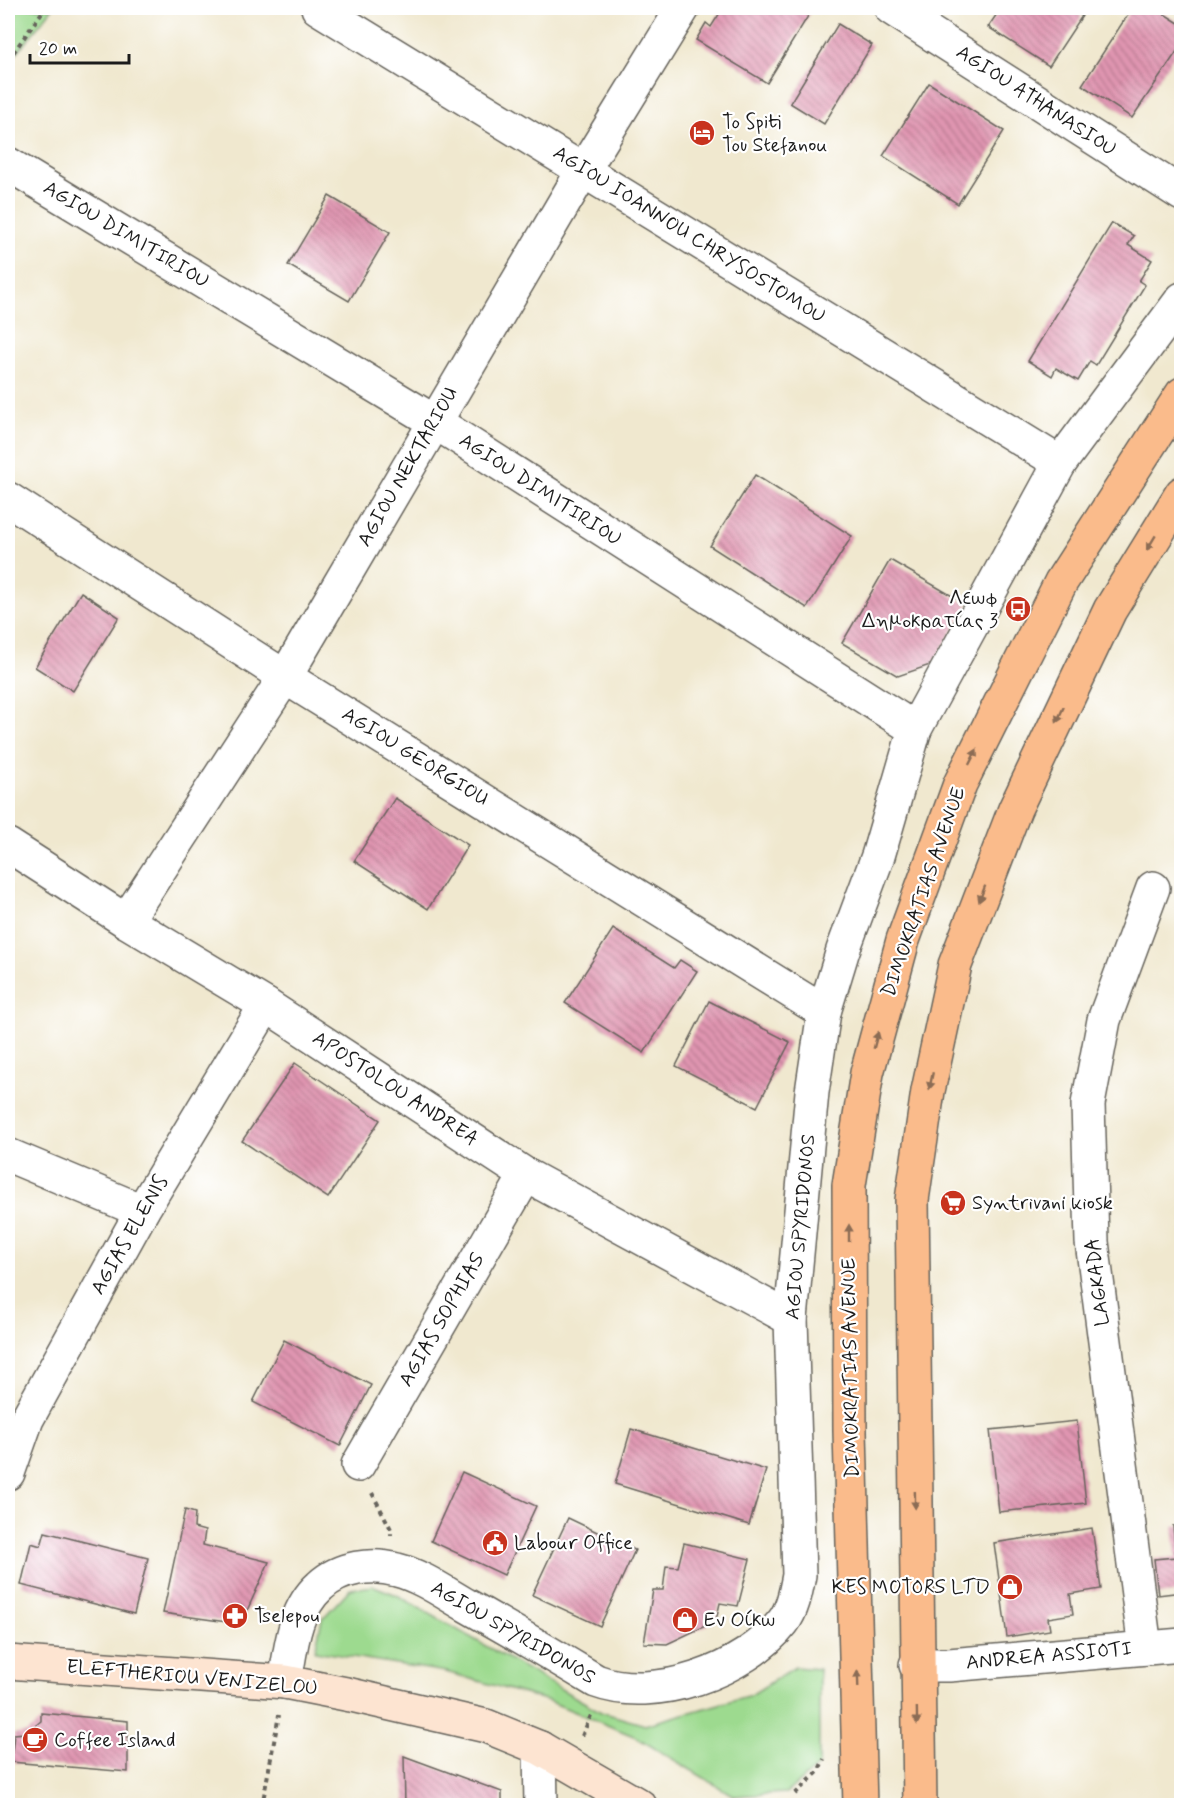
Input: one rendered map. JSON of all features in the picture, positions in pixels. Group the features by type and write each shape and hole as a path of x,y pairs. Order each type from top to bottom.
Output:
{"highway":[{"name":"DIMOKRATIAS AVENUE","path":"860,1806 860,1738 850,1431 849,1185 867,1073 903,940 960,784 1061,582 1182,394"},
{"path":"920,1806 916,1665 912,1200 928,1091 955,965 1016,809 1110,610 1182,493"},
{"path":"846,1806 860,1738"}],"main road":[{"name":"ELEFTHERIOU VENIZELOU","path":"8,1662 285,1683 486,1726 540,1748 640,1806"}],"street":[{"name":"AGIOU IOANNOU CHRYSOSTOMOU","path":"318,8 1060,463"},
{"name":"AGIOU NEKTARIOU","path":"126,921 285,677 584,170 683,8"},
{"name":"AGIOU ATHANASIOU","path":"891,8 1182,194"},
{"name":"AGIOU DIMITIRIOU","path":"8,164 435,422 915,729"},
{"name":"AGIOU SPYRIDONOS","path":"285,1683 296,1623 320,1585 337,1575 359,1567 393,1569 438,1589 604,1684 617,1688 645,1690 684,1682 729,1665 754,1648 784,1620 794,1599 800,1575 791,1319 812,1092 824,1012 843,950 878,856 915,729 1060,463 1182,299"},
{"name":"AGIOU GEORGIOU","path":"8,499 285,677 824,1012"},
{"name":"APOSTOLOU ANDREA","path":"8,845 126,921 266,1005 526,1174 791,1319"},
{"name":"LAGKADA","path":"1145,1648 1092,1242 1088,1104 1104,1020 1153,888"},
{"name":"AGIAS ELENIS","path":"8,1473 17,1416 266,1005"},
{"path":"8,1155 142,1211"},
{"name":"AGIAS SOPHIAS","path":"358,1465 526,1174"},
{"name":"ANDREA ASSIOTI","path":"916,1665 950,1665 1182,1645"},
{"path":"540,1748 541,1806"}],"path":[{"path":"8,60 45,8"},
{"path":"358,1465 391,1529 393,1569"},
{"path":"262,1806 285,1683"},
{"path":"569,1764 604,1684"},
{"path":"795,1794 818,1772 826,1755"}],"green space":[{"path":"8,8 53,8 8,64"},
{"path":"374,1586 397,1595 601,1712 645,1725 751,1695 795,1667 819,1669 819,1765 786,1793 734,1796 636,1737 546,1700 446,1672 315,1651 322,1619 350,1589"}],"building":[{"path":"723,8 813,8 767,83 696,40 706,23 711,27"},
{"path":"1001,8 1069,8 1082,16 1049,66 988,27"},
{"path":"1132,8 1155,8 1182,25 1182,44 1132,118 1082,85"},
{"path":"838,24 872,45 824,124 790,103"},
{"path":"929,83 1004,131 958,204 883,156"},
{"path":"329,196 390,232 349,301 288,265"},
{"path":"1112,223 1134,236 1128,245 1152,260 1139,281 1145,285 1096,365 1090,361 1078,381 1056,368 1052,376 1028,361"},
{"path":"755,475 852,536 807,608 710,546"},
{"path":"890,560 968,605 933,664 898,676 842,643"},
{"path":"81,592 119,617 73,691 35,667"},
{"path":"395,798 468,845 428,909 354,861"},
{"path":"613,929 674,968 680,960 697,971 644,1053 565,1003"},
{"path":"709,1001 790,1042 757,1107 676,1066"},
{"path":"295,1063 380,1120 328,1198 242,1141"},
{"path":"284,1340 371,1385 340,1446 253,1402"},
{"path":"1077,1421 1086,1503 999,1512 990,1430"},
{"path":"631,1429 766,1470 749,1525 615,1484"},
{"path":"462,1472 536,1506 504,1575 431,1541"},
{"path":"185,1510 195,1513 194,1528 205,1531 203,1545 269,1562 241,1624 163,1613"},
{"path":"568,1518 635,1550 600,1626 532,1595"},
{"path":"1182,1525 1182,1592 1158,1595 1154,1559 1176,1557 1173,1526"},
{"path":"1092,1528 1101,1589 1070,1594 1073,1614 1048,1618 1050,1630 1007,1637 994,1543"},
{"path":"45,1532 148,1558 134,1614 21,1585 31,1543 41,1546"},
{"path":"684,1543 750,1559 738,1606 720,1603 716,1621 667,1644 644,1643 653,1590 663,1590 666,1566 678,1567"},
{"path":"41,1713 128,1721 128,1772 11,1762 14,1734 26,1733 41,1721"},
{"path":"404,1756 502,1792 502,1806 405,1806"}],"place":[{"name":"To Spiti Tou Stefanou","path":"702,133"},
{"name":"Λεωφ Δημοκρατίας 3","path":"1018,609"},
{"name":"Syntrivani kiosk","path":"953,1203"},
{"name":"Labour Office","path":"495,1543"},
{"name":"KES MOTORS LTD","path":"1010,1587"},
{"name":"Tselepou","path":"235,1616"},
{"name":"Εν Οίκω","path":"685,1620"},
{"name":"Coffee Island","path":"35,1740"}]}
